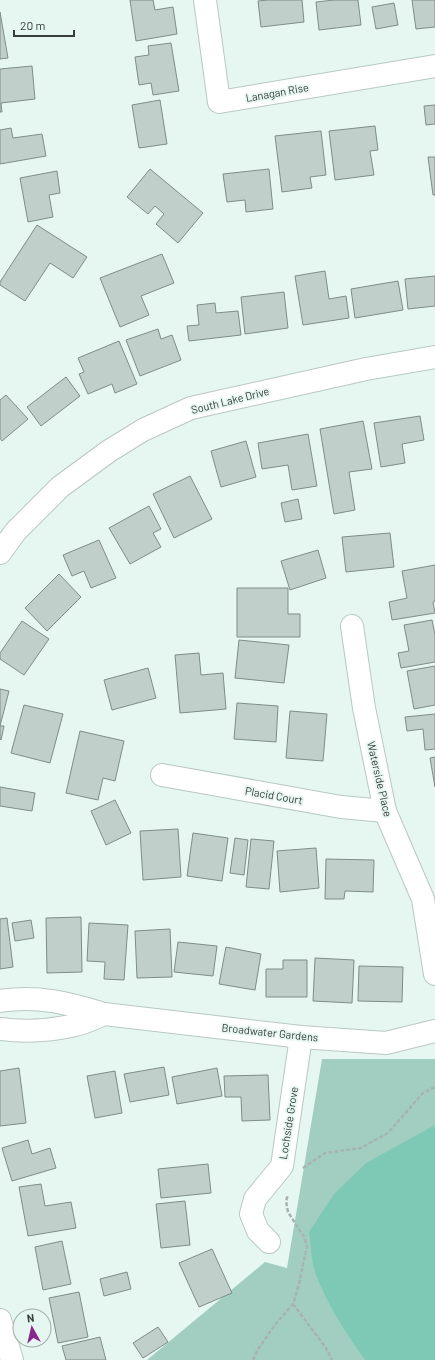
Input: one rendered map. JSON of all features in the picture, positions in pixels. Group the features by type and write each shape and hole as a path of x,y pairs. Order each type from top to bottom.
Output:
{"street":[{"name":"Lanagan Rise","path":"205,0 219,102 435,66"},
{"name":"South Lake Drive","path":"0,553 16,531 60,487 143,430 191,408 366,369 435,358"},
{"name":"Waterside Place","path":"352,626 364,708 385,812 423,899 435,974"},
{"name":"Placid Court","path":"162,775 341,807 385,812"},
{"name":"Broadwater Gardens","path":"0,1000 51,1000 73,1004 104,1014 301,1037 386,1043 435,1032"},
{"name":"Broadwater Gardens","path":"0,1030 44,1030 76,1025 104,1014"},
{"name":"Lochside Grove","path":"269,1242 258,1231 251,1214 255,1199 287,1170 301,1037"},
{"path":"0,1320 12,1360"}],"path":[{"path":"253,1360 274,1326 293,1304 307,1246 304,1237 288,1212 286,1201 287,1170 325,1153 361,1148 388,1133 423,1093 435,1087"},
{"path":"293,1304 326,1348 332,1360"}],"shaded area":[{"path":"322,1059 435,1059 435,1360 147,1360 265,1262 287,1268"},
{"path":"435,1125 435,1360 365,1360 337,1318 320,1284 315,1272 309,1232 334,1194 366,1163"}],"building":[{"path":"130,0 153,0 155,10 173,7 177,34 136,41"},
{"path":"302,0 304,22 261,27 258,1"},
{"path":"358,0 361,25 319,30 316,2"},
{"path":"412,0 435,0 435,27 416,29"},
{"path":"394,3 398,25 376,29 372,7"},
{"path":"0,12 8,58 0,59"},
{"path":"171,43 179,91 153,95 151,83 139,85 135,57 149,55 148,46"},
{"path":"32,66 35,99 1,103 2,112 0,112 0,69"},
{"path":"160,100 167,144 139,148 132,105"},
{"path":"435,105 435,124 426,125 424,106"},
{"path":"375,126 378,150 370,151 374,175 335,180 329,131"},
{"path":"11,128 13,138 42,134 46,156 0,164 0,130"},
{"path":"321,131 326,175 310,177 312,188 282,192 275,136"},
{"path":"428,157 435,157 435,195 433,195"},
{"path":"150,169 203,213 178,243 156,224 164,214 155,206 148,214 127,197"},
{"path":"269,169 273,209 246,212 245,200 227,202 223,174"},
{"path":"57,171 60,193 49,195 53,217 28,222 20,178"},
{"path":"37,225 87,257 73,278 50,263 25,301 0,285 0,282"},
{"path":"162,254 174,283 141,296 149,315 120,327 100,278"},
{"path":"325,271 329,299 346,296 349,318 303,325 295,276"},
{"path":"435,276 435,306 408,309 405,279"},
{"path":"398,281 403,310 355,318 351,289"},
{"path":"284,292 288,328 245,334 241,297"},
{"path":"215,303 216,313 238,311 241,335 189,341 187,326 199,325 197,305"},
{"path":"158,329 161,339 172,335 181,360 140,376 126,340"},
{"path":"119,341 137,384 115,393 112,384 88,394 79,374 84,372 78,358"},
{"path":"66,377 80,396 41,426 27,407"},
{"path":"6,395 28,419 2,441 0,438 0,400"},
{"path":"420,416 424,440 402,444 405,463 381,467 374,423"},
{"path":"363,421 372,469 349,472 355,510 334,514 320,429"},
{"path":"308,434 317,486 292,490 288,465 262,469 258,443"},
{"path":"246,441 256,477 221,487 211,451"},
{"path":"190,476 212,519 174,538 153,494"},
{"path":"298,499 302,519 285,522 281,503"},
{"path":"149,506 161,529 153,533 161,547 130,564 109,528"},
{"path":"390,533 394,567 346,572 342,537"},
{"path":"99,540 116,578 91,588 84,571 72,576 63,555"},
{"path":"318,550 326,578 290,590 281,561"},
{"path":"435,565 435,601 433,602 435,613 392,620 389,602 407,598 402,571"},
{"path":"59,574 81,597 47,631 25,608"},
{"path":"237,588 288,588 288,614 300,614 300,637 237,637"},
{"path":"432,620 435,635 435,662 401,668 398,653 409,651 404,625"},
{"path":"22,621 49,639 24,675 0,659 0,653"},
{"path":"239,640 289,645 284,683 235,678"},
{"path":"199,653 201,675 223,673 226,709 180,713 175,655"},
{"path":"435,666 435,705 414,709 407,671"},
{"path":"148,668 156,698 112,710 104,680"},
{"path":"0,689 9,691 0,726"},
{"path":"237,703 278,706 276,742 234,739"},
{"path":"24,705 63,714 50,763 11,753"},
{"path":"290,711 327,714 323,761 286,758"},
{"path":"435,714 435,749 425,750 423,729 407,731 405,717"},
{"path":"0,726 4,726 1,740 0,739"},
{"path":"80,731 124,741 115,781 103,778 98,800 66,793"},
{"path":"435,757 435,787 430,758"},
{"path":"0,787 35,793 32,811 0,806"},
{"path":"115,800 131,833 106,845 91,811"},
{"path":"178,829 181,877 143,880 140,831"},
{"path":"193,833 228,838 222,881 187,876"},
{"path":"235,838 248,840 244,875 230,873"},
{"path":"251,839 274,841 269,889 246,887"},
{"path":"316,848 319,888 280,892 277,851"},
{"path":"326,859 374,860 373,892 345,891 344,899 325,899"},
{"path":"81,917 82,972 47,973 46,918"},
{"path":"7,918 13,967 0,969 0,919"},
{"path":"31,920 34,938 15,941 12,923"},
{"path":"89,923 128,925 124,980 104,979 105,962 87,961"},
{"path":"170,929 172,977 137,978 135,931"},
{"path":"178,942 217,946 213,976 174,972"},
{"path":"226,947 261,954 255,990 219,984"},
{"path":"315,958 354,960 352,1003 313,1001"},
{"path":"283,960 307,960 307,997 266,997 266,969 283,969"},
{"path":"359,966 403,967 402,1002 358,1001"},
{"path":"164,1067 169,1095 130,1102 124,1074"},
{"path":"19,1068 26,1123 0,1126 0,1071"},
{"path":"217,1068 222,1096 177,1104 172,1077"},
{"path":"115,1071 122,1113 95,1118 87,1076"},
{"path":"268,1075 270,1120 242,1121 241,1097 225,1097 224,1076"},
{"path":"28,1140 32,1154 50,1148 56,1168 12,1181 2,1148"},
{"path":"208,1164 211,1193 161,1198 158,1169"},
{"path":"41,1184 45,1206 71,1202 76,1228 28,1236 19,1187"},
{"path":"185,1201 190,1245 161,1248 156,1204"},
{"path":"62,1241 71,1284 43,1290 35,1247"},
{"path":"212,1249 232,1293 199,1307 179,1263"},
{"path":"127,1272 131,1289 104,1296 100,1279"},
{"path":"79,1292 88,1337 58,1343 49,1298"},
{"path":"158,1327 168,1342 143,1358 133,1343"},
{"path":"100,1337 106,1360 66,1360 62,1346"}]}
